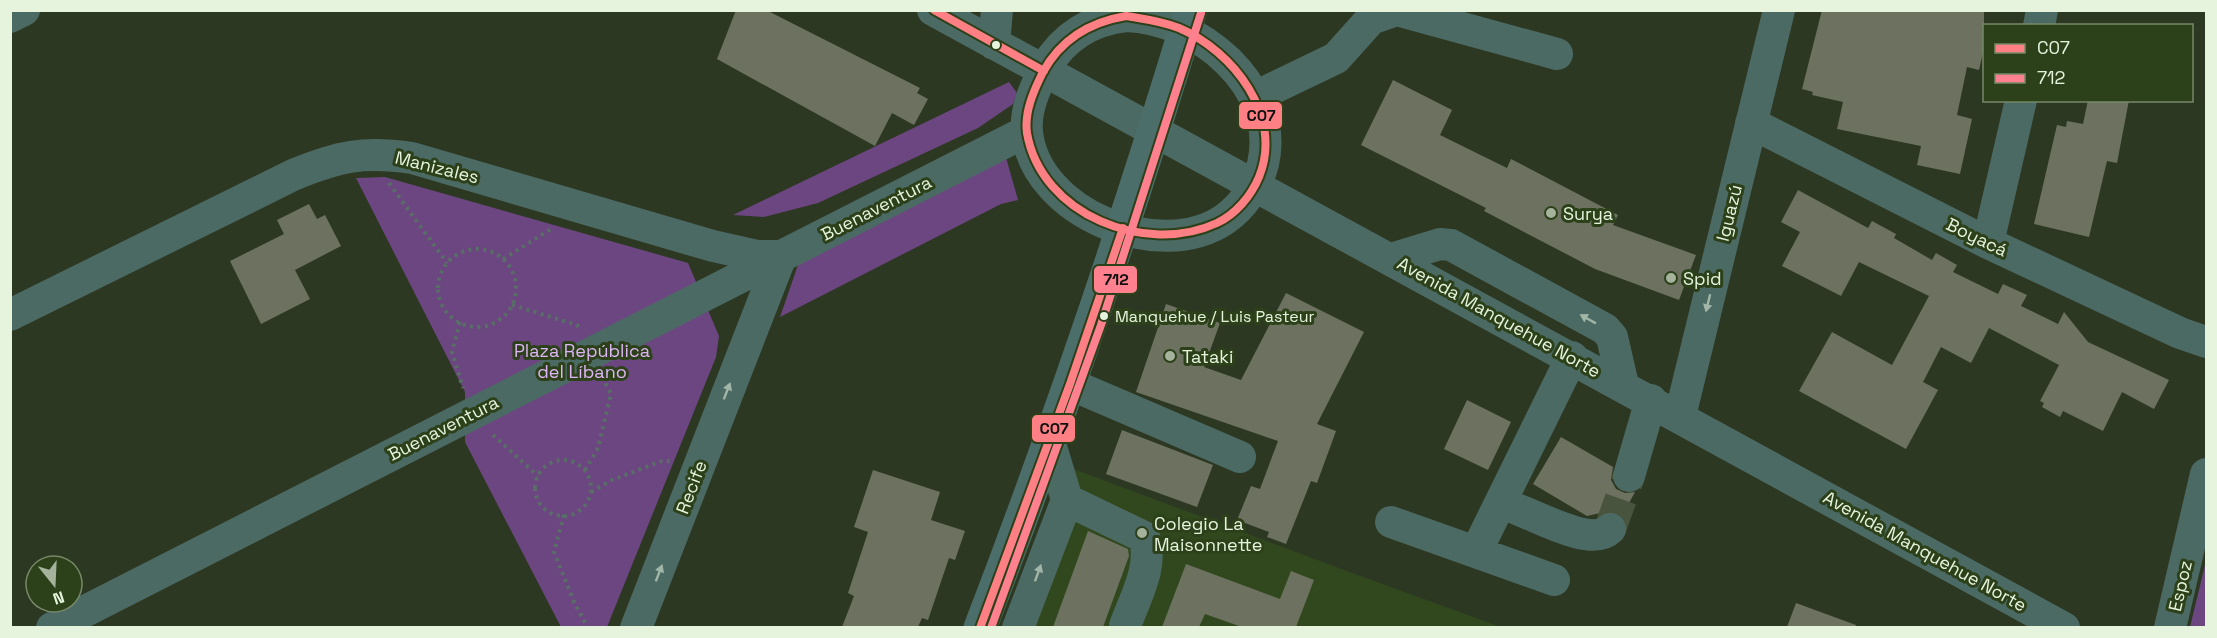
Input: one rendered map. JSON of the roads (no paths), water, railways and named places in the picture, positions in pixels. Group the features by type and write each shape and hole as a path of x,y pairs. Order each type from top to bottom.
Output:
{"main road":[{"path":"980,627 1070,384 1123,228 1188,20"}],"street":[{"path":"10,16 24,10"},
{"name":"Avenida Manquehue Norte","path":"933,10 2064,627"},
{"path":"994,44 997,10"},
{"path":"1255,97 1336,58 1371,19 1397,10 1557,54"},
{"name":"Iguazú","path":"1680,416 1779,10"},
{"path":"1143,16 1188,20 1237,72 1255,97 1264,126 1265,141 1263,164 1255,184 1226,218 1196,233 1153,237 1123,228 1084,211 1060,192 1038,165 1027,131 1032,96 1052,56 1068,39 1087,26 1109,18 1143,16"},
{"path":"1988,243 2021,102"},
{"name":"Boyacá","path":"1751,123 1988,243 2180,333 2206,342"},
{"name":"Buenaventura","path":"52,627 1027,131"},
{"name":"Manizales","path":"10,315 293,175 334,160 369,153 412,158 713,246 758,255 781,256"},
{"path":"1391,259 1448,244 1462,250 1605,329 1612,338 1623,385"},
{"name":"Recife","path":"636,627 781,256"},
{"name":"Recife","path":"716,289 742,318 744,346"},
{"path":"1476,552 1572,357"},
{"path":"1070,384 1240,457"},
{"path":"1629,476 1651,400"},
{"path":"1018,627 1067,500 1049,440"},
{"name":"Espoz","path":"2170,627 2206,474"},
{"path":"1067,500 1144,537 1149,550 1146,568 1125,626"},
{"path":"1519,510 1590,537 1606,533 1610,529"},
{"path":"1391,522 1554,580"}],"tunnel":[{"path":"1610,529 1629,476"}],"place":[{"name":"Surya","path":"1551,213"},
{"name":"Spid","path":"1671,278"},
{"name":"Manquehue / Luis Pasteur","path":"1104,316"},
{"name":"Tataki","path":"1170,356"},
{"name":"Colegio La Maisonnette","path":"1142,533"}],"park label":[{"name":"Plaza República del Líbano","path":"582,360"}]}
